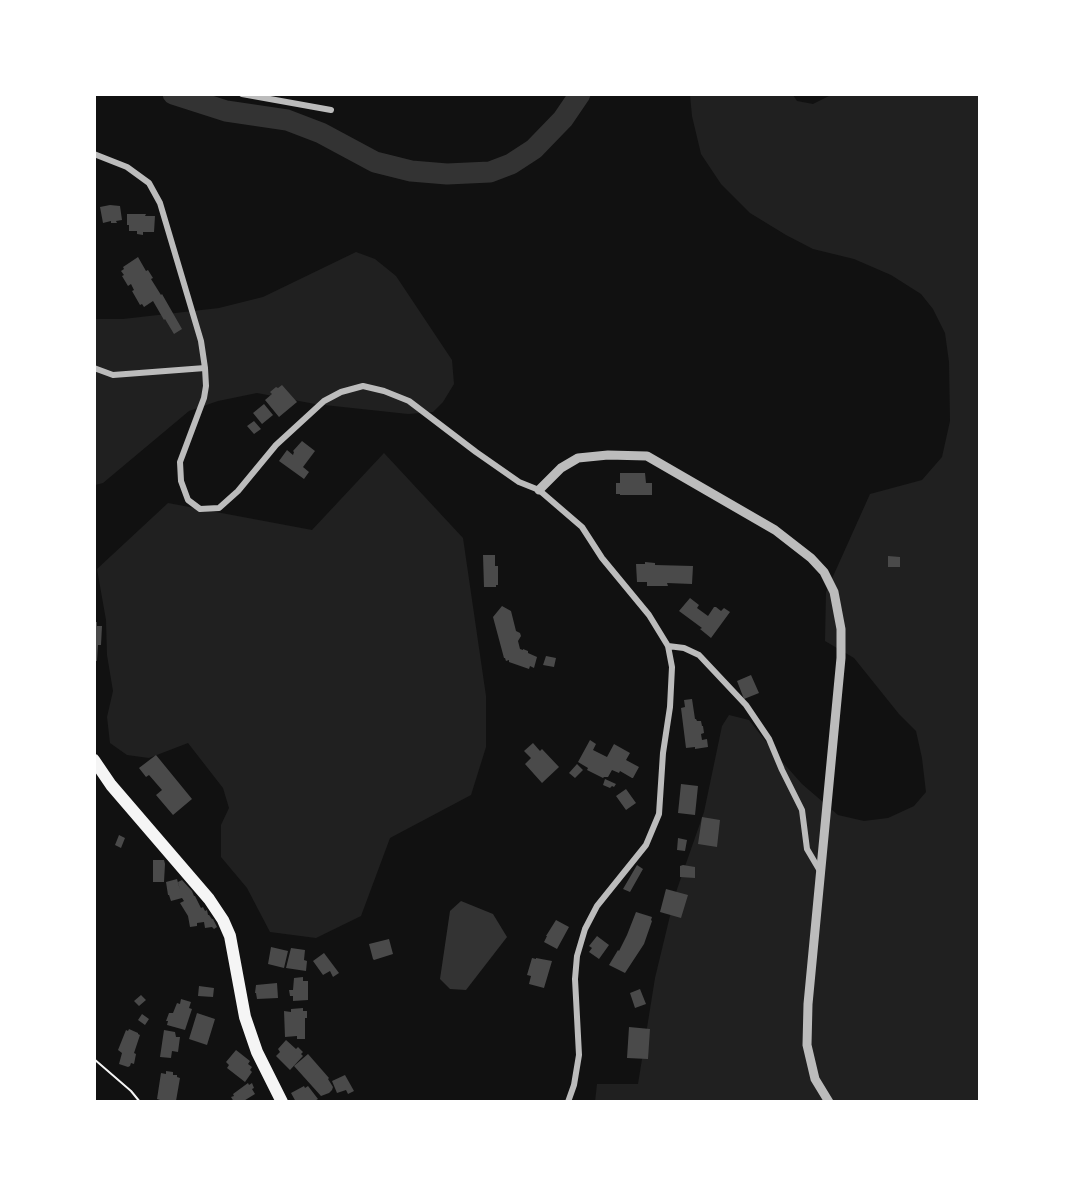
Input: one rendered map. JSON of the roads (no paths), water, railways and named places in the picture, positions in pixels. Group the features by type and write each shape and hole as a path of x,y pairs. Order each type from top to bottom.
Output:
{"main road":[{"path":"94,760 111,785 209,899 224,920 230,936 245,1017 257,1052 282,1101"}],"street":[{"path":"242,94 331,110"},
{"path":"94,154 127,167 149,183 160,203 201,341 206,386 204,398 180,462 181,481 188,500 200,509 219,508 238,491 276,445 324,401 341,392 363,386 384,391 409,401 519,482 539,490 582,526 602,558 649,615 668,646 672,667 670,707 663,753 659,814 646,845 597,906 585,929 577,956 575,979 579,1055 574,1085 568,1101"},
{"path":"94,368 113,375 205,368"},
{"path":"539,490 561,468 579,458 608,455 647,456 775,530 811,558 824,572 834,592 841,629 841,658 808,1004 807,1046 815,1079 830,1101"},
{"path":"668,646 684,648 699,655 746,705 769,739 802,810 807,849 822,873"}],"waterway":[{"path":"173,94 226,111 287,120 321,133 375,162 411,171 447,174 490,172 511,164 534,149 563,119 580,94"}]}
